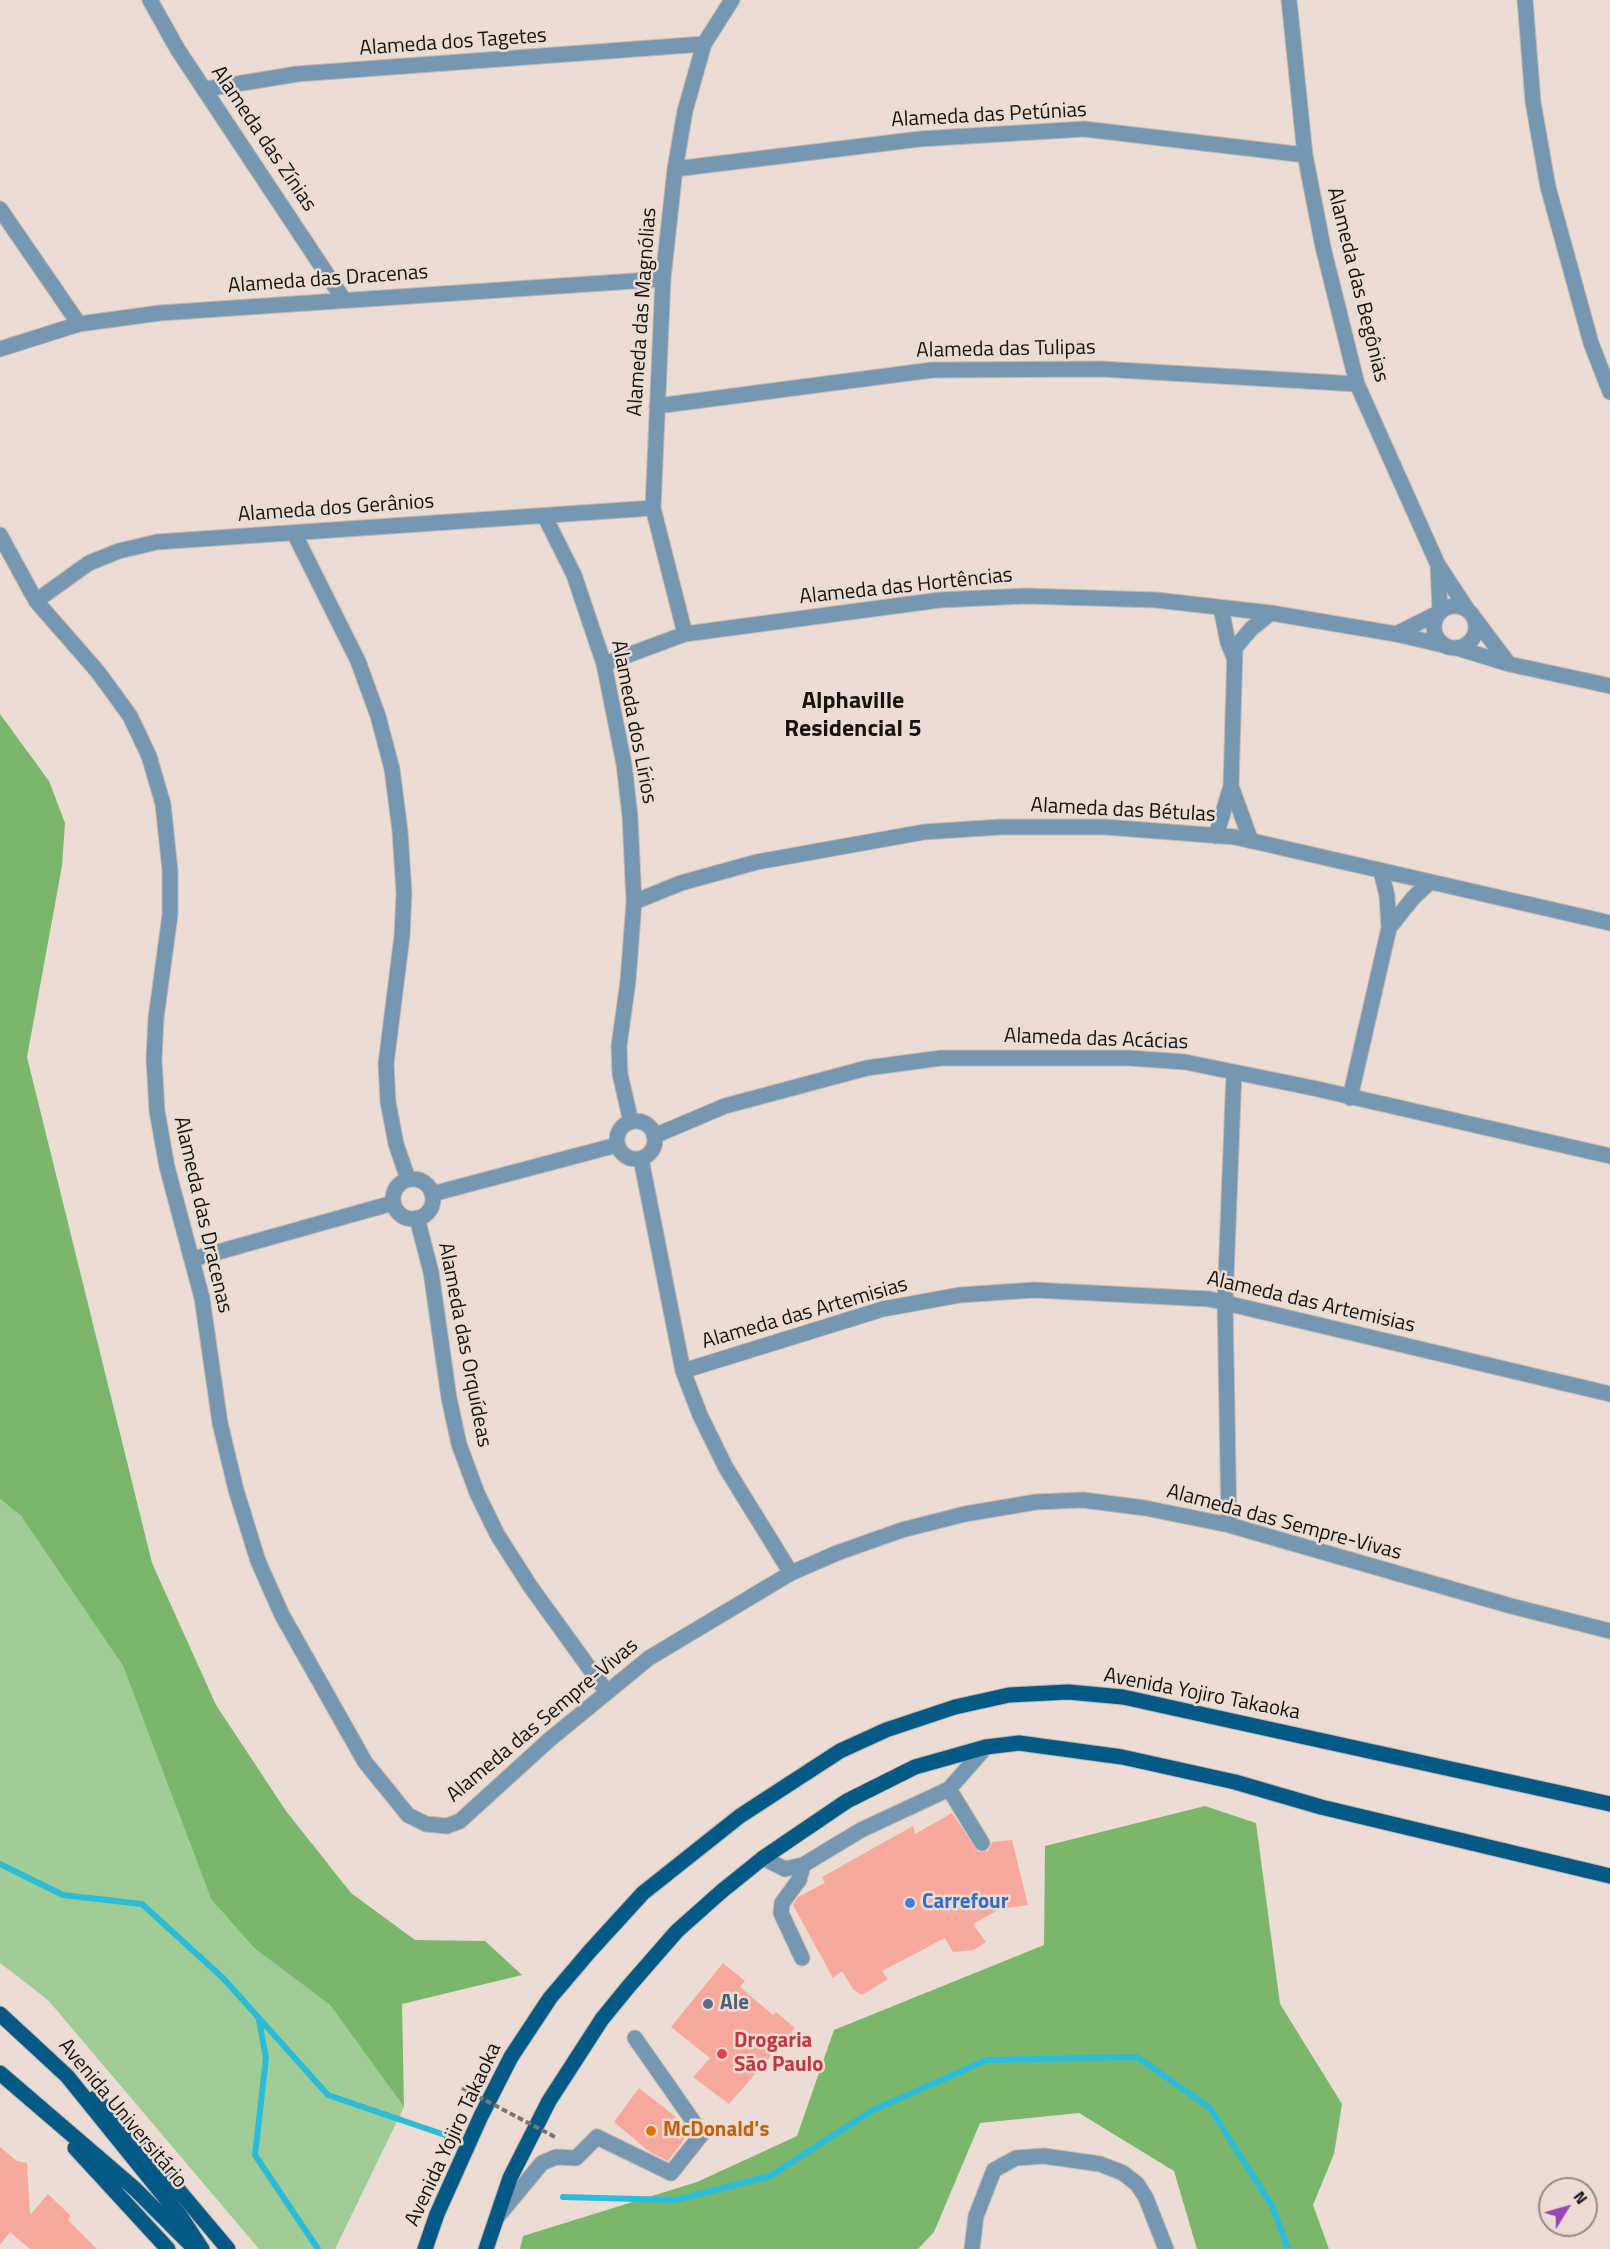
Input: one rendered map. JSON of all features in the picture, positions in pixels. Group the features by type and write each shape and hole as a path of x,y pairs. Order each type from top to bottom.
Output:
{"main road":[{"name":"Avenida Yojiro Takaoka","path":"424,2249 437,2214 481,2116 512,2058 550,1998 590,1951 643,1893 740,1816 840,1751 886,1730 955,1707 1009,1695 1068,1692 1123,1697 1610,1804"},
{"path":"486,2249 510,2178 549,2102 602,2019 677,1931 763,1858 847,1801 915,1767 986,1747 1019,1743 1122,1757 1610,1876"},
{"name":"Avenida Universitário","path":"0,2014 67,2076 181,2217 202,2249"},
{"path":"67,2076 100,2102 128,2130 228,2249"},
{"path":"5,2077 168,2249"},
{"name":"Avenida Universitário","path":"5,2077 135,2189 195,2249"}],"street":[{"name":"Alameda das Zínias","path":"150,0 178,50 344,300"},
{"name":"Alameda das Magnólias","path":"685,634 653,508 663,279 675,169 685,111 704,44 732,0"},
{"name":"Alameda das Begônias","path":"1289,0 1305,155 1323,247 1357,384 1437,565 1471,614"},
{"path":"1525,0 1533,102 1548,187 1591,343 1610,392"},
{"name":"Alameda dos Tagetes","path":"206,89 297,74 704,44"},
{"name":"Alameda das Petúnias","path":"675,169 920,139 1084,129 1305,155"},
{"path":"0,209 80,324"},
{"name":"Alameda das Dracenas","path":"0,349 80,324 160,313 663,279"},
{"name":"Alameda das Tulipas","path":"657,406 933,370 1101,369 1357,384"},
{"name":"Alameda dos Gerânios","path":"36,601 89,563 119,551 157,542 653,508"},
{"name":"Alameda dos Lírios","path":"545,517 574,575 604,664 627,785 634,902 628,981 619,1046 620,1074 631,1122"},
{"path":"294,533 358,661 378,716 393,769 404,893 402,936 386,1064 388,1102 396,1144 408,1179"},
{"name":"Alameda das Dracenas","path":"0,535 36,601 98,672 130,716 149,756 163,804 170,870 170,915 156,1018 154,1059 157,1101 167,1167 202,1298 220,1423 236,1490 258,1561 302,1654 365,1761 395,1802 408,1815 426,1824"},
{"name":"Alameda das Begônias","path":"1437,565 1439,613"},
{"name":"Alameda das Hortências","path":"604,664 685,634 843,611 940,600 1016,597 1156,600 1271,612 1396,634 1509,664 1610,686"},
{"path":"1396,634 1453,606 1471,614 1509,664"},
{"path":"1221,608 1228,643 1234,657"},
{"path":"1216,836 1231,786 1235,648 1251,629 1271,612"},
{"path":"1439,613 1434,630 1450,647 1463,647 1473,638 1471,614"},
{"path":"1231,786 1251,841"},
{"name":"Alameda das Bétulas","path":"634,902 681,883 757,862 924,832 1001,827 1105,827 1251,841 1610,923"},
{"path":"1350,1098 1389,928 1387,896 1381,871"},
{"path":"1389,928 1413,897 1430,882"},
{"name":"Alameda das Acácias","path":"654,1136 725,1106 867,1068 941,1058 1129,1058 1185,1062 1610,1156"},
{"path":"1229,1525 1225,1302 1234,1072"},
{"path":"631,1122 645,1124 654,1136 652,1150 641,1159 626,1157 617,1146 619,1131 631,1122"},
{"path":"432,1194 617,1146"},
{"path":"641,1159 683,1371 700,1414 726,1468 791,1573"},
{"path":"408,1179 423,1182 432,1194 430,1209 417,1218 402,1216 393,1203 395,1188 408,1179"},
{"path":"193,1259 393,1203"},
{"name":"Alameda das Orquídeas","path":"417,1218 430,1272 449,1398 459,1444 477,1493 497,1534 530,1586 606,1691"},
{"name":"Alameda das Artemisias","path":"683,1371 883,1309 960,1295 1034,1290 1134,1293 1225,1302 1610,1394"},
{"name":"Alameda das Sempre-Vivas","path":"426,1824 447,1826 460,1821 606,1691 649,1658 791,1573 837,1553 902,1530 965,1514 1036,1502 1093,1502 1145,1508 1229,1525 1511,1606 1610,1631"},
{"path":"763,1858 785,1869 803,1865 861,1830 949,1789 986,1747"},
{"path":"949,1789 982,1843"},
{"path":"802,1958 781,1914 782,1903 799,1880 803,1865"},
{"path":"496,2218 542,2163 556,2157 576,2158 597,2137 671,2173 702,2134 635,2038"},
{"path":"972,2249 976,2216 994,2169 1016,2158 1044,2156 1100,2164 1123,2172 1137,2184 1146,2198 1166,2249"}],"path":[{"path":"462,2088 557,2138"}],"green space":[{"path":"0,714 49,781 65,823 62,866 27,1057 152,1563 216,1705 286,1811 351,1893 415,1940 485,1941 522,1975 402,2004 404,2107 330,2005 254,1948 211,1899 123,1666 21,1516 0,1499"},
{"path":"0,1499 21,1516 123,1666 211,1899 254,1948 330,2005 404,2107 335,2249 259,2249 48,2000 0,1963"},
{"path":"1205,1806 1256,1823 1280,2004 1342,2104 1334,2154 1313,2205 1329,2249 1197,2249 1174,2171 1079,2113 980,2123 934,2232 918,2249 520,2249 523,2236 697,2182 797,2136 834,2030 1044,1945 1045,1846"}],"building":[{"name":"Carrefour","path":"952,1813 978,1852 988,1851 992,1842 1012,1840 1028,1905 1000,1909 973,1924 986,1942 974,1950 953,1952 945,1938 882,1971 888,1979 862,1995 853,1989 842,1971 833,1978 793,1905 798,1897 825,1883 822,1877 913,1826 915,1834"},
{"path":"723,1963 745,1981 740,1987 773,2015 776,2012 795,2028 729,2104 693,2077 710,2058 671,2027"},
{"name":"McDonald's","path":"639,2088 676,2117 669,2124 685,2138 668,2161 650,2152 614,2122"},
{"path":"0,2147 17,2161 27,2163 30,2215 48,2194 71,2216 68,2220 97,2249 30,2249 10,2232 0,2245"}],"waterway":[{"path":"0,1864 63,1895 142,1904 223,1978 328,2095 451,2137"},
{"path":"259,2020 266,2058 255,2155 318,2249"},
{"path":"563,2197 675,2200 770,2176 873,2110 987,2060 1137,2057 1210,2108 1272,2206 1288,2249"}],"place":[{"name":"Carrefour","path":"910,1903"},
{"name":"Ale","path":"708,2004"},
{"name":"Drogaria São Paulo","path":"722,2054"},
{"name":"McDonald's","path":"651,2131"}],"district":[{"name":"Alphaville Residencial 5","path":"853,716"}]}
